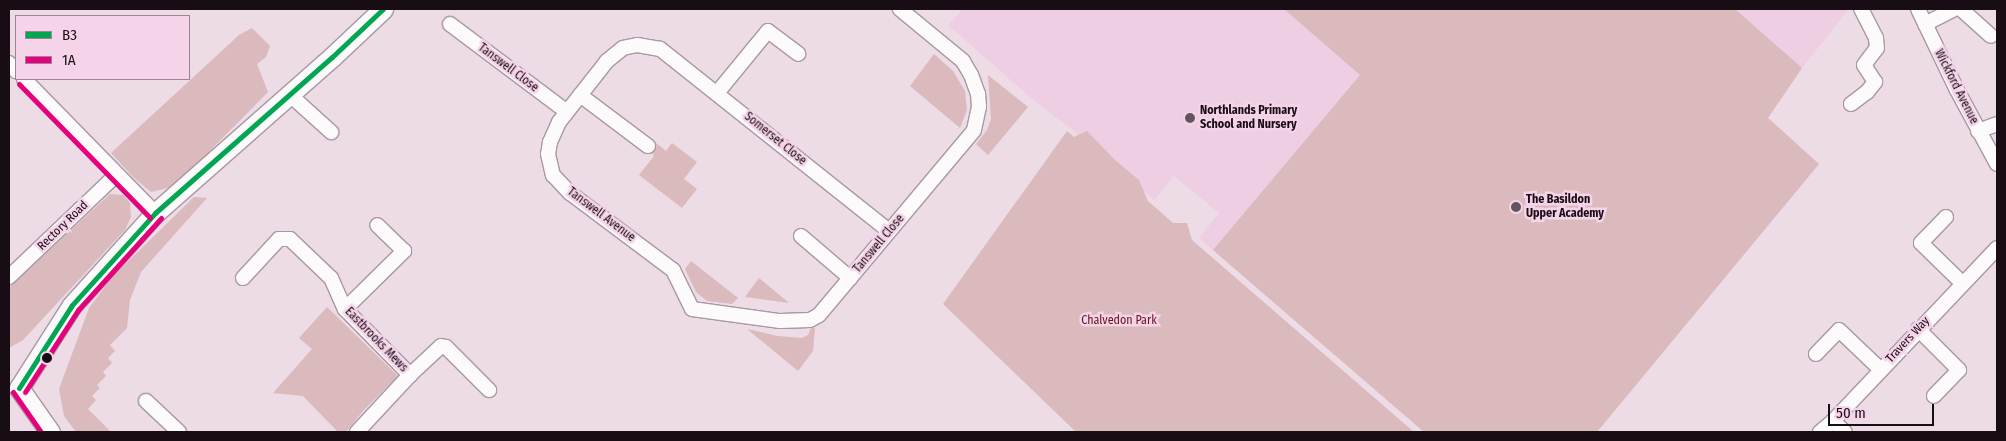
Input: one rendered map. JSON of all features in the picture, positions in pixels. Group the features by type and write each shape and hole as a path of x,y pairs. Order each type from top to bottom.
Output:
{"street":[{"path":"50,432 14,388 72,305 155,213 383,9"},
{"name":"Tanswell Close","path":"692,308 780,321 810,320 819,315 974,130 979,107 978,94 971,75 963,62 900,9"},
{"path":"1851,104 1867,92 1875,82 1864,65 1877,48 1876,38 1861,9"},
{"name":"Wickford Avenue","path":"1918,9 1978,132 1997,164"},
{"path":"1925,24 1954,9"},
{"path":"1961,9 1991,36"},
{"name":"Tanswell Close","path":"450,24 567,112"},
{"path":"717,93 768,31 798,54"},
{"name":"Tanswell Avenue","path":"660,50 637,45 623,48 607,61 554,131 548,154 553,175 570,193 674,270 692,308"},
{"name":"Somerset Close","path":"660,50 717,93 889,231"},
{"path":"25,80 155,213"},
{"path":"290,94 331,132"},
{"path":"580,95 648,146"},
{"path":"1978,132 1997,124"},
{"name":"Rectory Road","path":"9,278 117,174"},
{"path":"1946,217 1922,242 1962,283"},
{"path":"345,309 404,251 377,225"},
{"path":"801,236 850,278"},
{"name":"Eastbrooks Mews","path":"243,278 279,239 290,239 331,278 345,309 410,375"},
{"name":"Travers Way","path":"1820,432 1833,421 1997,248"},
{"path":"1816,354 1839,330 1880,370"},
{"path":"1918,330 1959,370 1934,396"},
{"path":"357,432 410,375 442,346 446,347 489,390"},
{"path":"146,401 179,432"},
{"path":"1833,421 1845,432"}],"shaded area":[{"name":"The Basildon Upper Academy","path":"963,9 1849,9 1802,68 1768,118 1819,164 1597,432 1424,432 1199,238 1219,213 1174,176 1154,200 1074,131 1038,104 948,25"}],"green space":[{"name":"The Basildon Upper Academy","path":"1284,9 1735,9 1802,68 1768,118 1819,164 1597,432 1424,432 1213,250 1360,75"},
{"path":"252,28 270,46 266,57 257,64 268,92 175,186 151,192 134,178 111,153 239,35"},
{"path":"934,54 953,71 965,91 967,110 960,128 910,86"},
{"path":"988,75 1028,107 988,155 976,144 987,130 991,119"},
{"name":"Chalvedon Park","path":"1067,131 1074,137 1087,131 1115,160 1139,180 1148,201 1173,223 1187,223 1192,240 1414,432 1076,432 943,304"},
{"path":"656,143 666,151 672,143 697,162 684,179 697,189 682,208 639,175 654,156 651,150"},
{"path":"110,194 123,195 130,203 131,217 125,230 23,340 9,348 9,287"},
{"path":"194,197 207,198 141,272 130,300 127,328 110,345 115,351 108,358 112,363 103,372 106,376 97,385 100,388 92,396 96,400 88,409 111,432 76,432 64,416 59,389 89,308 113,276"},
{"path":"691,261 738,298 732,304 707,301 696,292 685,269"},
{"path":"759,278 789,303 745,297"},
{"path":"327,307 398,376 363,411 346,432 338,432 303,396 273,393 312,349 299,338"},
{"path":"811,328 815,328 813,351 798,371 747,329 778,336 802,338 808,335"}],"transit line":[{"name":"B3","path":"19,388 72,305 155,213 332,57 383,9"},
{"name":"1A","path":"19,84 150,218"},
{"name":"1A","path":"25,392 78,310 161,218"},
{"name":"1A","path":"13,392 41,432"}],"place":[{"name":"Northlands Primary School and Nursery","path":"1190,118"},
{"name":"The Basildon Upper Academy","path":"1516,207"}]}
